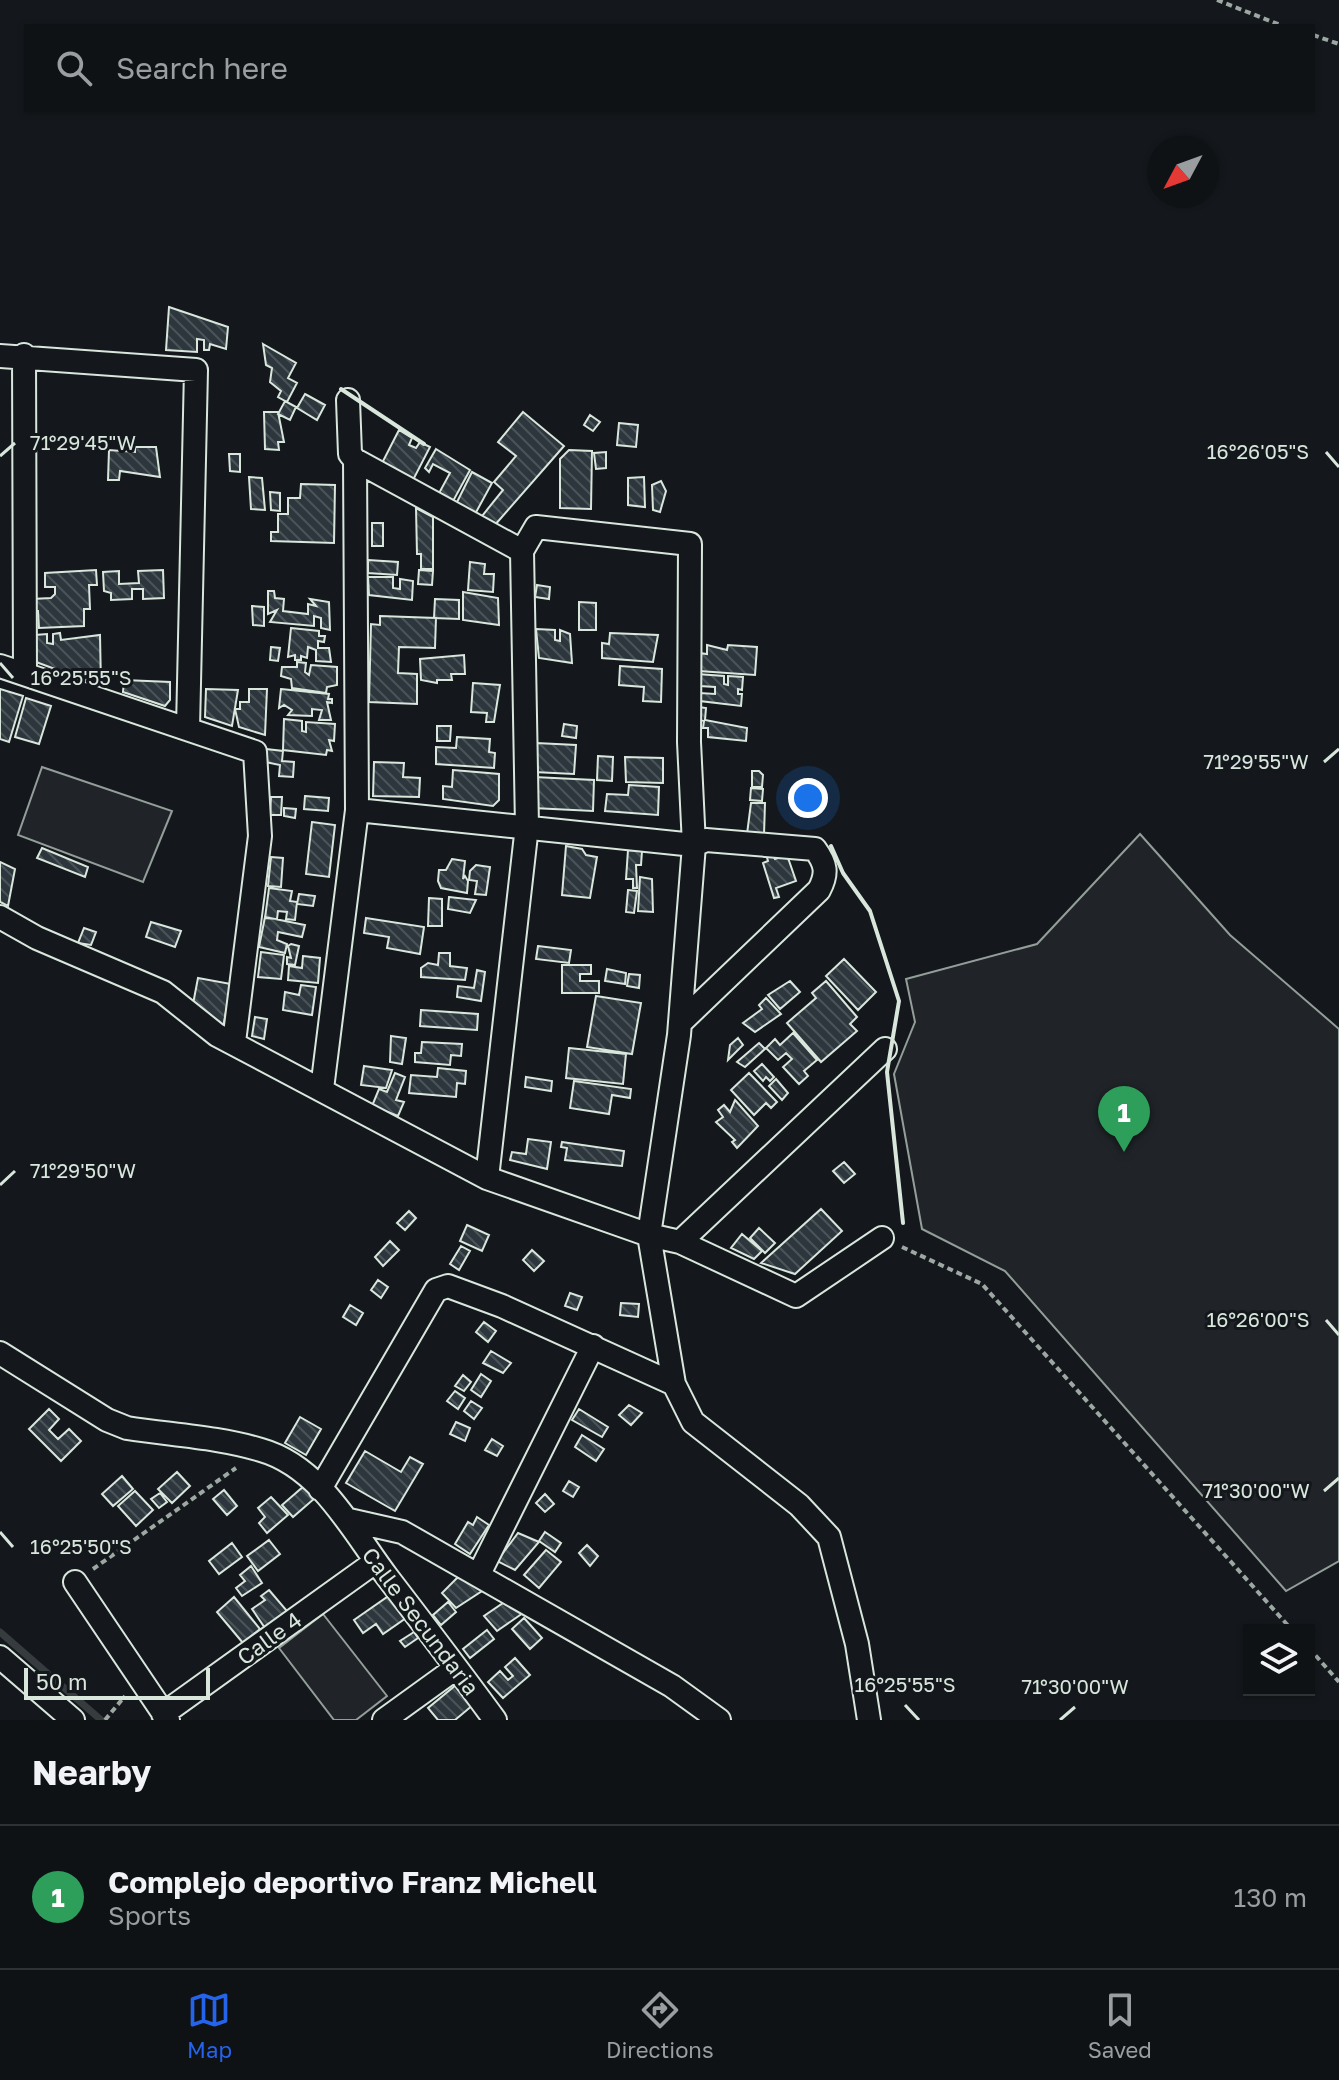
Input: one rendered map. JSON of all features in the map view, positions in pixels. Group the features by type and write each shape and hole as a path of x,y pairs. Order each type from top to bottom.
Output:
{"street":[{"path":"24,355 25,674"},
{"path":"0,356 24,355 196,370 188,728"},
{"path":"348,400 350,454 355,460 522,551"},
{"path":"322,1089 357,810 355,460"},
{"path":"487,1178 527,826 522,551 536,527 690,544 689,742 694,845 680,1023 649,1235 674,1384 693,1422 799,1505 829,1537 857,1644 869,1720"},
{"path":"0,666 255,752 260,836 234,1042"},
{"path":"357,810 694,845 706,840 802,845 815,849 824,861 827,875 819,890 680,1023"},
{"path":"0,917 37,938 163,992 217,1035 487,1178 649,1235 680,1242 796,1296 882,1238"},
{"path":"680,1242 885,1049"},
{"path":"320,1489 436,1290 448,1286 593,1346 640,1372 674,1384"},
{"path":"479,1574 593,1346"},
{"path":"0,1353 107,1420 127,1428 262,1450"},
{"name":"Calle Secundaria","path":"262,1450 285,1461 320,1489 349,1520 375,1562 495,1720"},
{"path":"349,1520 402,1532 672,1686 719,1720"},
{"name":"Calle 4","path":"165,1717 375,1562"},
{"path":"75,1582 165,1717"},
{"path":"0,1657 73,1720"},
{"path":"384,1720 456,1668"}],"path":[{"path":"1217,0 1278,24"},
{"path":"1315,36 1339,44"},
{"path":"882,1238 982,1284 1287,1624"},
{"path":"75,1582 262,1450"},
{"path":"1315,1655 1339,1682"},
{"path":"105,1720 114,1709"}],"shaded area":[{"path":"42,767 172,811 143,882 18,835"},
{"path":"1140,834 1230,935 1339,1029 1339,1561 1286,1591 1005,1271 922,1229 894,1074 915,1022 906,979 1037,944"},
{"path":"323,1614 387,1696 356,1720 334,1720 279,1648"}],"building":[{"path":"169,307 228,327 226,349 210,344 209,350 204,350 204,340 197,339 197,352 166,350"},
{"path":"263,344 296,363 288,378 297,383 287,402 278,397 281,391 270,382 272,368 266,365"},
{"path":"305,394 325,405 317,420 297,408"},
{"path":"285,401 296,407 290,420 278,414"},
{"path":"264,412 278,412 284,442 278,442 279,450 265,449"},
{"path":"523,412 564,446 494,526 482,516 503,490 494,482 516,456 498,442"},
{"path":"590,415 600,422 593,431 584,425"},
{"path":"619,423 638,425 636,447 617,445"},
{"path":"399,430 412,438 409,445 416,448 420,442 430,447 412,482 381,465"},
{"path":"135,447 156,447 160,477 120,471 119,480 108,480 109,450 135,452"},
{"path":"436,449 470,470 452,503 438,495 450,473 433,464 429,472 425,468"},
{"path":"569,450 592,451 591,509 560,508 560,459"},
{"path":"606,452 606,468 596,469 594,453"},
{"path":"229,454 240,454 240,472 230,471"},
{"path":"472,472 492,483 474,516 455,506"},
{"path":"249,477 262,478 265,510 251,509"},
{"path":"644,477 645,507 628,505 628,478"},
{"path":"661,481 666,491 660,512 653,510 652,485"},
{"path":"301,484 335,485 334,543 271,541 271,532 278,532 278,514 288,514 288,498 300,498"},
{"path":"270,492 280,493 280,511 271,510"},
{"path":"416,508 433,517 433,569 421,569 421,554 417,554"},
{"path":"372,523 383,523 383,546 372,546"},
{"path":"368,560 398,562 397,575 368,573"},
{"path":"470,562 485,564 484,574 494,574 493,592 468,590"},
{"path":"96,570 97,585 89,585 90,609 84,609 84,626 39,628 38,611 32,611 32,599 51,598 55,594 55,587 45,587 45,573"},
{"path":"163,570 164,598 143,599 143,589 132,589 132,599 111,600 111,593 104,591 103,572 119,571 119,584 139,583 138,571"},
{"path":"419,570 433,571 432,585 418,584"},
{"path":"368,577 393,577 393,588 400,589 400,579 413,581 412,600 369,595"},
{"path":"537,585 550,587 549,599 535,597"},
{"path":"268,591 274,591 275,598 284,599 283,611 308,614 308,604 316,606 310,599 329,602 330,630 321,628 321,618 314,616 314,626 270,622 277,610 268,614"},
{"path":"463,592 498,598 499,625 463,620"},
{"path":"435,599 459,600 459,619 434,618"},
{"path":"579,602 596,603 596,630 579,630"},
{"path":"252,606 264,607 264,626 253,625"},
{"path":"380,616 436,618 435,648 399,647 398,673 417,674 417,704 369,702 371,624 380,625"},
{"path":"291,628 319,631 319,636 325,636 324,642 318,641 318,648 329,648 331,662 316,661 316,650 308,647 307,658 301,656 301,660 295,660 295,655 288,657"},
{"path":"536,629 555,630 555,640 560,641 560,630 570,634 572,663 539,658"},
{"path":"60,633 61,640 100,635 101,686 36,662 35,635 47,634 47,643 53,644 53,634"},
{"path":"610,633 658,635 653,662 602,658 602,643 609,644"},
{"path":"707,645 727,650 728,645 757,647 755,675 699,671 699,653 707,654"},
{"path":"271,647 280,648 278,661 270,660"},
{"path":"464,655 465,674 451,674 452,680 437,680 437,683 421,680 420,659"},
{"path":"297,662 306,663 305,672 309,675 311,665 337,667 337,685 327,687 326,693 292,688 291,679 281,676 282,667 297,667"},
{"path":"620,666 662,669 661,702 643,701 644,687 619,685"},
{"path":"697,674 724,676 724,684 728,685 728,676 743,677 742,690 738,689 738,694 742,694 741,706 700,701 700,693 715,694 715,687 700,686"},
{"path":"124,680 170,682 170,700 165,706 123,692"},
{"path":"473,683 500,685 494,722 486,722 487,713 471,712"},
{"path":"0,689 23,696 9,742 0,739"},
{"path":"206,689 238,690 232,726 205,717"},
{"path":"249,689 267,689 265,735 239,727 235,709 240,709 240,702 249,702"},
{"path":"281,689 329,694 328,699 332,699 332,703 327,702 331,720 319,720 322,710 312,709 312,716 288,715 292,710 284,705 279,708"},
{"path":"26,698 51,706 39,744 15,737"},
{"path":"699,707 706,708 705,720 747,728 746,741 708,737 708,728 703,728 704,721 698,720"},
{"path":"284,719 302,721 302,731 306,732 306,722 335,724 334,741 329,740 332,751 327,750 326,755 283,750"},
{"path":"564,724 577,726 576,738 562,736"},
{"path":"437,726 451,726 450,741 437,741"},
{"path":"457,737 490,739 489,752 495,753 494,768 436,764 436,747 456,748"},
{"path":"536,743 576,745 574,774 534,772"},
{"path":"266,749 283,751 282,761 294,762 293,777 279,776 280,765 265,762"},
{"path":"598,756 613,757 612,781 597,780"},
{"path":"625,757 663,758 663,783 626,782"},
{"path":"374,762 404,763 403,777 420,778 419,797 373,796"},
{"path":"453,770 499,774 499,800 493,806 443,799 443,786 452,787"},
{"path":"752,771 763,775 762,787 752,787"},
{"path":"534,777 594,780 593,811 533,808"},
{"path":"629,785 659,787 658,815 605,811 607,794 628,795"},
{"path":"751,788 763,789 762,801 750,800"},
{"path":"305,796 329,798 328,811 304,809"},
{"path":"271,797 282,797 281,815 270,815"},
{"path":"751,803 765,803 764,835 747,834"},
{"path":"284,808 296,809 295,818 284,816"},
{"path":"312,822 335,825 329,877 306,874"},
{"path":"566,846 582,849 586,855 597,857 590,898 562,895"},
{"path":"42,848 88,867 85,877 37,858"},
{"path":"628,850 642,851 641,865 636,865 637,888 633,888 633,879 626,879"},
{"path":"772,852 775,859 787,855 796,881 776,888 779,897 774,898 763,863 768,861 766,854"},
{"path":"271,857 283,858 281,887 268,886"},
{"path":"452,859 465,861 463,879 465,876 468,881 467,893 441,888 439,870 446,870"},
{"path":"0,862 15,869 8,906 0,902"},
{"path":"476,865 490,867 486,895 475,894 477,881 469,880 470,871"},
{"path":"640,877 652,879 653,912 638,911"},
{"path":"269,888 292,891 290,901 297,902 295,920 286,919 287,912 278,911 277,919 265,918"},
{"path":"628,890 637,891 634,913 626,912"},
{"path":"299,894 315,896 313,906 297,904"},
{"path":"449,897 476,900 470,913 448,909"},
{"path":"429,898 442,899 442,926 428,926"},
{"path":"265,917 305,925 302,937 278,932 277,940 287,944 285,953 259,947"},
{"path":"366,918 424,927 420,954 387,948 389,937 364,933"},
{"path":"151,922 181,931 175,947 146,937"},
{"path":"84,928 96,932 91,945 78,943"},
{"path":"288,946 299,946 295,965 287,964 287,957 291,958"},
{"path":"538,946 571,950 569,963 536,959"},
{"path":"261,952 284,955 281,979 258,977"},
{"path":"439,953 450,953 450,966 467,968 465,980 421,977 421,968 428,963 438,965"},
{"path":"303,956 320,958 318,983 288,980 289,966 302,968"},
{"path":"844,959 876,992 858,1010 826,976"},
{"path":"562,965 591,965 591,974 580,974 580,981 599,981 599,993 562,993"},
{"path":"607,969 626,973 625,984 605,981"},
{"path":"477,970 485,972 481,1001 457,997 458,986 474,988"},
{"path":"629,974 640,975 639,988 627,986"},
{"path":"198,978 231,984 223,1028 193,1004"},
{"path":"790,981 800,992 780,1009 768,995"},
{"path":"826,981 857,1017 850,1024 857,1031 821,1062 787,1023 816,998 812,993"},
{"path":"301,985 316,987 312,1015 283,1010 285,992 299,995"},
{"path":"596,996 641,1003 632,1054 587,1047"},
{"path":"766,998 781,1014 755,1032 743,1023 762,1009 759,1005"},
{"path":"421,1010 478,1014 477,1030 420,1026"},
{"path":"255,1017 267,1019 264,1039 252,1036"},
{"path":"793,1033 817,1060 804,1071 808,1076 799,1084 783,1067 792,1059 786,1053 778,1060 766,1048 775,1039 780,1045"},
{"path":"391,1036 406,1038 402,1064 390,1062"},
{"path":"738,1038 743,1045 728,1060 730,1045"},
{"path":"422,1042 462,1044 461,1056 451,1055 450,1065 415,1062 415,1053 421,1053"},
{"path":"759,1043 765,1049 745,1067 737,1062"},
{"path":"569,1048 626,1054 623,1084 566,1078"},
{"path":"762,1064 774,1077 770,1081 766,1077 763,1081 754,1071"},
{"path":"364,1066 392,1070 386,1088 361,1085"},
{"path":"438,1068 466,1071 465,1084 457,1083 456,1097 409,1093 411,1075 437,1077"},
{"path":"395,1073 405,1077 396,1100 404,1102 398,1116 372,1106 379,1089 387,1092"},
{"path":"749,1073 777,1102 771,1108 766,1103 754,1115 731,1090"},
{"path":"526,1077 552,1081 551,1091 525,1087"},
{"path":"776,1079 788,1093 782,1100 769,1086"},
{"path":"574,1081 631,1089 630,1098 612,1095 609,1114 570,1108"},
{"path":"735,1100 758,1126 737,1148 732,1142 735,1140 716,1122 723,1117 718,1110 724,1105 730,1112"},
{"path":"528,1139 551,1142 547,1169 510,1160 512,1152 526,1154"},
{"path":"562,1142 624,1151 622,1166 565,1160 567,1148 561,1147"},
{"path":"844,1162 855,1174 844,1183 833,1171"},
{"path":"821,1209 842,1231 795,1274 761,1263"},
{"path":"409,1211 416,1218 405,1230 397,1223"},
{"path":"467,1225 489,1235 482,1251 460,1241"},
{"path":"759,1228 775,1243 765,1253 750,1238"},
{"path":"742,1234 762,1251 754,1259 731,1248"},
{"path":"390,1241 399,1250 383,1266 375,1257"},
{"path":"461,1246 470,1251 459,1270 450,1264"},
{"path":"532,1250 544,1261 534,1271 523,1260"},
{"path":"378,1280 388,1287 381,1298 371,1290"},
{"path":"570,1293 582,1297 577,1310 565,1306"},
{"path":"621,1303 639,1304 638,1317 620,1315"},
{"path":"350,1305 363,1313 356,1325 343,1317"},
{"path":"484,1322 496,1331 488,1342 476,1332"},
{"path":"491,1351 511,1363 503,1373 483,1363"},
{"path":"481,1374 491,1381 481,1397 471,1390"},
{"path":"463,1375 471,1382 464,1391 455,1386"},
{"path":"455,1391 465,1398 458,1409 447,1401"},
{"path":"471,1401 482,1408 474,1419 464,1411"},
{"path":"629,1405 642,1413 631,1425 619,1415"},
{"path":"49,1409 59,1419 49,1430 58,1439 69,1429 81,1441 61,1461 29,1429"},
{"path":"579,1409 608,1427 602,1437 572,1420"},
{"path":"300,1417 321,1429 306,1455 285,1443"},
{"path":"456,1422 470,1428 465,1441 450,1434"},
{"path":"582,1435 604,1449 596,1461 575,1447"},
{"path":"492,1439 503,1446 497,1456 485,1450"},
{"path":"365,1451 401,1472 410,1457 423,1464 395,1511 346,1483"},
{"path":"177,1472 190,1486 172,1503 158,1489"},
{"path":"122,1476 133,1489 113,1506 102,1494"},
{"path":"569,1481 579,1487 573,1497 563,1491"},
{"path":"304,1486 315,1498 293,1517 282,1505"},
{"path":"224,1490 237,1506 227,1515 213,1499"},
{"path":"135,1491 153,1510 136,1526 118,1506"},
{"path":"160,1493 167,1502 159,1508 151,1499"},
{"path":"545,1494 554,1504 545,1512 536,1503"},
{"path":"271,1497 288,1515 267,1533 259,1523 265,1517 258,1508"},
{"path":"477,1517 489,1525 470,1554 455,1544 468,1522 473,1525"},
{"path":"545,1532 561,1543 555,1552 539,1541"},
{"path":"518,1533 539,1542 515,1570 497,1561"},
{"path":"269,1540 280,1554 258,1571 247,1556"},
{"path":"232,1543 242,1557 219,1574 209,1561"},
{"path":"587,1545 598,1556 590,1566 579,1553"},
{"path":"546,1550 561,1562 539,1588 524,1575"},
{"path":"251,1566 262,1583 242,1596 236,1588 245,1581 240,1575"},
{"path":"458,1577 482,1591 456,1608 442,1593"},
{"path":"269,1590 287,1611 265,1628 252,1609 265,1600 261,1596"},
{"path":"390,1595 406,1618 383,1634 376,1624 363,1633 354,1620"},
{"path":"234,1597 260,1629 243,1643 217,1612"},
{"path":"506,1601 523,1613 497,1631 484,1616"},
{"path":"448,1602 456,1612 441,1625 433,1615"},
{"path":"524,1618 542,1638 530,1649 512,1629"},
{"path":"487,1630 494,1639 470,1658 463,1649"},
{"path":"414,1632 418,1638 405,1647 400,1641"},
{"path":"515,1658 530,1675 503,1698 488,1682 500,1671 508,1680 513,1676 505,1667"},
{"path":"456,1685 473,1705 455,1720 438,1720 428,1708"}],"waterway":[{"path":"0,1632 101,1720"}],"wall":[{"path":"341,389 424,444"},
{"path":"831,846 843,873 870,911 899,1001 887,1072 903,1223"}],"place":[{"name":"Complejo deportivo Franz Michell","path":"1124,1152"}]}
